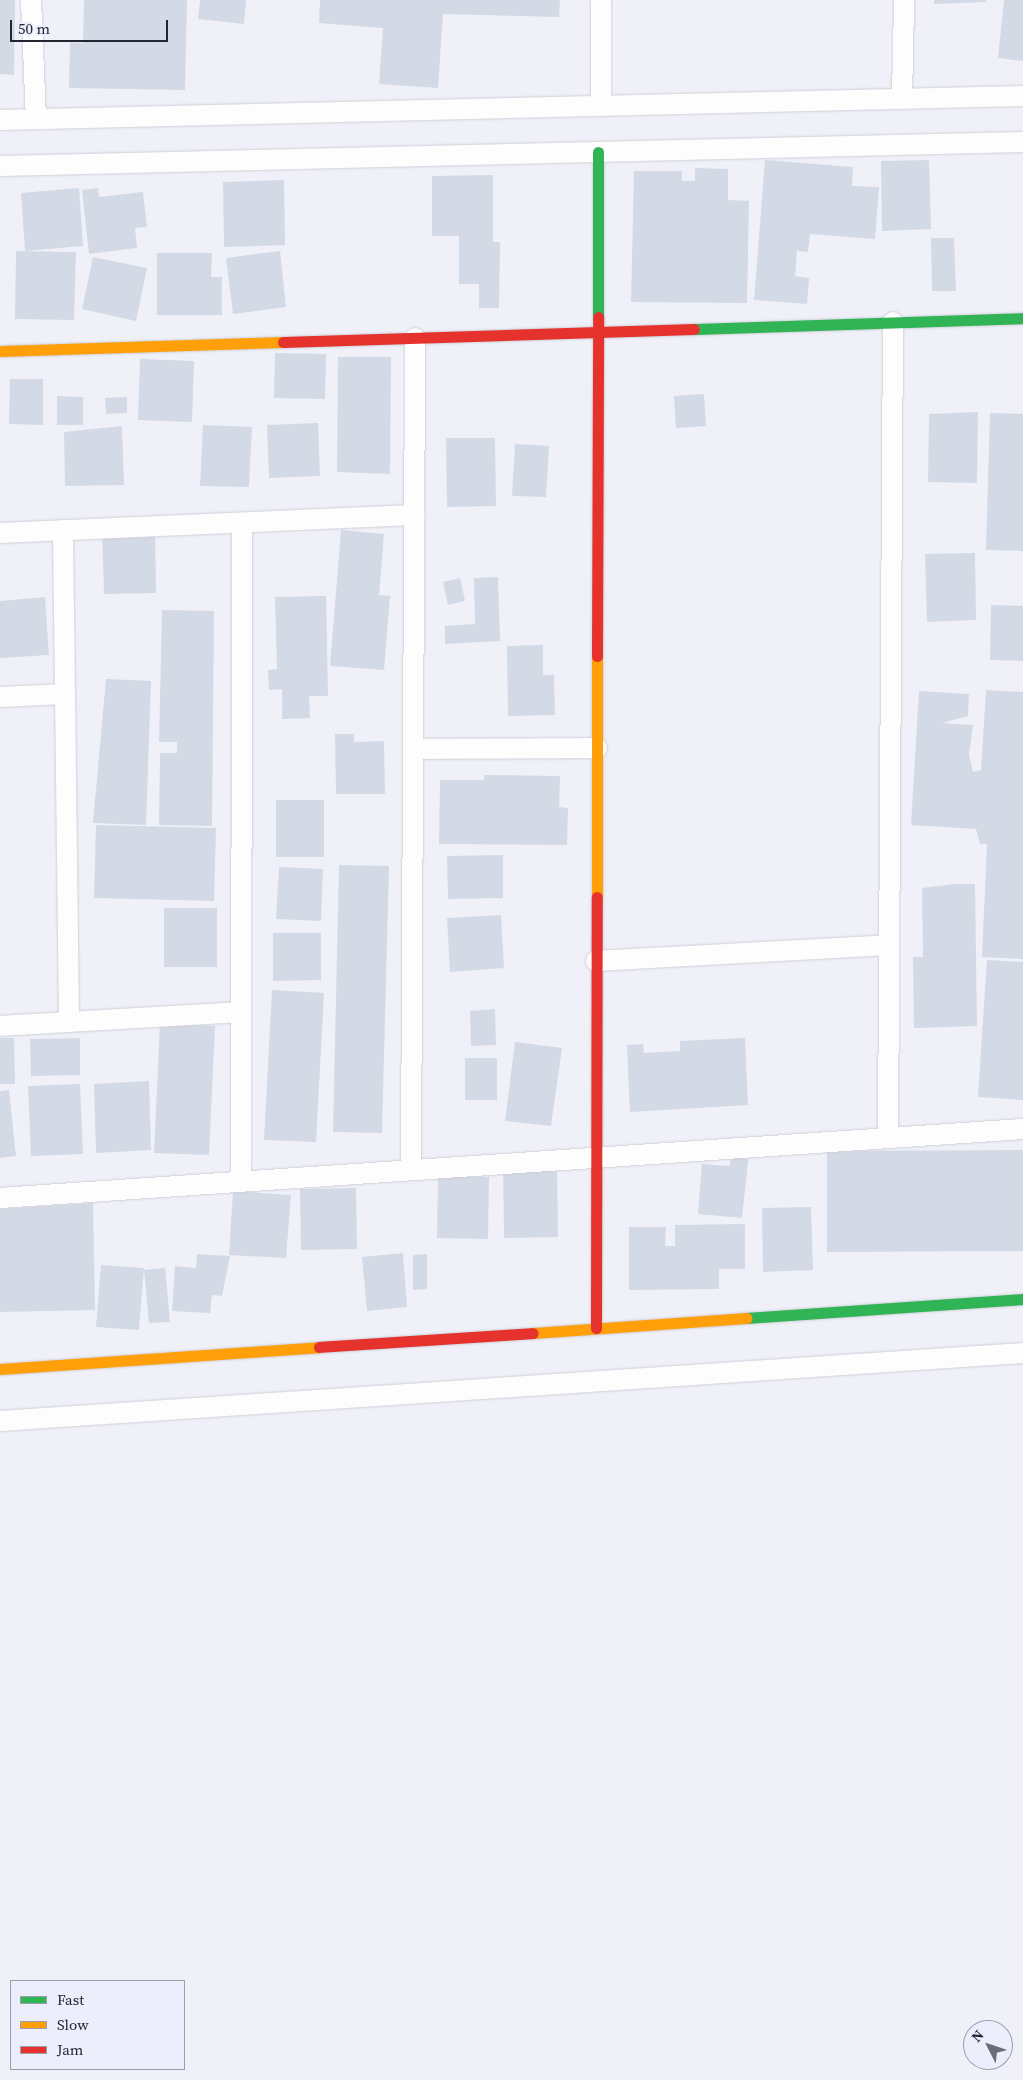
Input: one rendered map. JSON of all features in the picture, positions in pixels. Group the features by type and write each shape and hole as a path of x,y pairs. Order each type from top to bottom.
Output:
{"street":[{"path":"31,0 36,119"},
{"path":"601,0 601,106"},
{"path":"902,99 904,0"},
{"path":"0,120 1023,96"},
{"path":"0,166 1023,142"},
{"path":"596,1328 598,152"},
{"path":"0,351 1023,318"},
{"path":"888,1138 893,322"},
{"path":"411,1170 415,338"},
{"path":"0,533 414,515"},
{"path":"241,1182 242,523"},
{"path":"63,530 68,1022"},
{"path":"0,698 65,694"},
{"path":"413,749 597,748"},
{"path":"596,961 889,944"},
{"path":"0,1026 241,1012"},
{"path":"0,1198 1023,1129"},
{"path":"0,1369 1023,1299"},
{"path":"0,1422 1023,1353"}],"building":[{"path":"0,0 15,0 14,75 0,74"},
{"path":"84,0 187,0 185,90 69,88 70,42 83,43"},
{"path":"200,0 246,0 244,24 198,19"},
{"path":"320,0 560,0 559,17 443,14 438,88 379,84 383,28 319,23"},
{"path":"934,0 986,0 986,2 934,4"},
{"path":"1004,0 1023,0 1023,61 998,58"},
{"path":"765,160 853,167 852,186 879,187 875,239 810,234 808,252 797,251 795,276 809,278 807,304 754,300"},
{"path":"929,160 931,229 882,231 881,161"},
{"path":"695,168 728,169 728,200 749,201 747,303 631,302 634,171 682,171 682,181 695,181"},
{"path":"493,175 493,242 500,242 499,308 479,308 479,284 459,284 459,236 432,236 432,176"},
{"path":"284,180 285,245 224,247 223,182"},
{"path":"79,188 83,246 25,251 21,193"},
{"path":"98,188 99,197 143,192 147,227 135,228 137,248 89,254 82,190"},
{"path":"931,238 954,238 956,291 932,291"},
{"path":"16,251 76,252 74,320 15,319"},
{"path":"280,251 286,307 233,314 226,258"},
{"path":"157,253 212,253 211,277 222,277 222,315 157,315"},
{"path":"93,257 147,268 136,321 82,309"},
{"path":"275,353 326,354 325,399 274,398"},
{"path":"338,357 391,357 390,474 337,472"},
{"path":"140,359 194,361 192,422 138,420"},
{"path":"10,379 43,379 43,425 9,424"},
{"path":"704,394 706,426 676,428 674,396"},
{"path":"57,396 83,397 83,425 57,425"},
{"path":"127,397 127,413 106,414 105,398"},
{"path":"978,412 977,483 928,482 929,414"},
{"path":"990,413 1023,414 1023,551 986,550"},
{"path":"318,423 320,476 269,478 267,425"},
{"path":"203,425 252,427 249,487 200,486"},
{"path":"122,426 124,485 65,486 64,432"},
{"path":"446,438 495,438 496,506 447,507"},
{"path":"515,444 549,446 546,497 512,496"},
{"path":"341,530 384,534 379,595 390,596 384,670 330,666"},
{"path":"155,531 156,593 104,594 102,532"},
{"path":"975,553 976,620 927,622 925,554"},
{"path":"498,577 500,641 445,644 445,626 475,624 474,578"},
{"path":"460,578 465,601 448,605 443,582"},
{"path":"326,596 328,696 309,696 310,718 282,719 282,689 269,690 268,670 277,669 275,597"},
{"path":"45,597 49,655 0,658 0,601"},
{"path":"991,605 1023,606 1023,661 990,660"},
{"path":"162,610 214,611 212,826 159,825 160,753 177,753 177,742 159,742"},
{"path":"543,645 543,675 554,675 555,715 508,716 507,646"},
{"path":"106,679 151,681 146,825 93,823"},
{"path":"986,690 1023,692 1023,959 982,957 987,844 980,844 976,829 911,825 919,691 969,694 968,716 942,723 973,725 969,755 973,772 981,770"},
{"path":"335,734 354,734 354,742 384,741 385,794 336,794"},
{"path":"484,775 560,776 559,807 568,808 567,845 439,844 440,780 484,780"},
{"path":"276,800 324,800 324,857 276,857"},
{"path":"96,825 216,828 214,901 94,898"},
{"path":"503,855 503,898 448,899 447,856"},
{"path":"339,865 389,866 382,1133 333,1132"},
{"path":"279,867 323,869 321,921 276,919"},
{"path":"975,884 977,1026 914,1028 913,957 923,957 922,888"},
{"path":"164,908 217,908 217,967 164,967"},
{"path":"501,915 504,968 450,972 447,918"},
{"path":"273,933 321,933 321,980 273,981"},
{"path":"987,960 1023,962 1023,1100 978,1097"},
{"path":"272,990 324,993 316,1142 264,1140"},
{"path":"495,1009 496,1045 471,1046 470,1011"},
{"path":"160,1024 215,1026 209,1155 154,1153"},
{"path":"0,1038 14,1038 15,1084 0,1084"},
{"path":"80,1038 80,1075 31,1076 30,1039"},
{"path":"745,1038 748,1105 630,1112 627,1045 643,1044 644,1053 680,1051 680,1041"},
{"path":"515,1042 562,1048 551,1126 505,1121"},
{"path":"465,1058 497,1058 497,1100 465,1100"},
{"path":"149,1081 151,1150 96,1153 94,1084"},
{"path":"80,1084 83,1154 31,1156 28,1086"},
{"path":"9,1090 16,1156 0,1158 0,1091"},
{"path":"1023,1150 1023,1251 827,1252 827,1151"},
{"path":"731,1151 749,1153 742,1218 698,1214 702,1164 730,1166"},
{"path":"557,1164 558,1237 504,1238 503,1165"},
{"path":"438,1176 489,1177 488,1239 437,1238"},
{"path":"356,1188 357,1249 301,1250 300,1189"},
{"path":"233,1191 291,1195 286,1258 229,1255"},
{"path":"93,1203 95,1310 0,1312 0,1209"},
{"path":"811,1207 813,1270 763,1272 762,1208"},
{"path":"745,1224 745,1269 719,1269 719,1289 629,1290 629,1227 666,1227 665,1246 675,1246 675,1225"},
{"path":"403,1253 407,1307 367,1311 362,1257"},
{"path":"197,1254 230,1256 222,1296 212,1295 210,1313 172,1311 175,1266 196,1268"},
{"path":"427,1254 427,1289 413,1290 413,1255"},
{"path":"101,1265 144,1268 139,1330 96,1327"},
{"path":"165,1268 170,1322 149,1323 144,1270"}],"traffic: fast":[{"path":"598,152 598,317"},
{"path":"694,329 1023,318"},
{"path":"746,1318 1023,1299"}],"traffic: slow":[{"path":"0,351 283,342"},
{"path":"597,656 597,897"},
{"path":"533,1333 746,1318"},
{"path":"0,1369 319,1347"}],"traffic: jam":[{"path":"597,656 598,317"},
{"path":"283,342 694,329"},
{"path":"596,1328 597,897"},
{"path":"319,1347 533,1333"}]}
